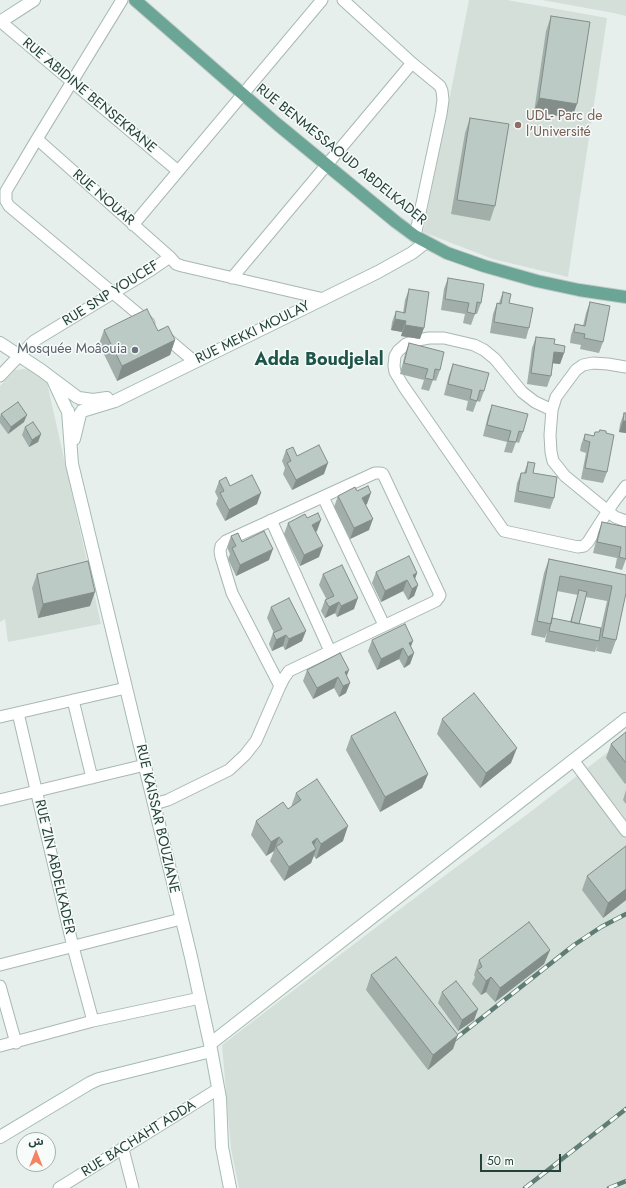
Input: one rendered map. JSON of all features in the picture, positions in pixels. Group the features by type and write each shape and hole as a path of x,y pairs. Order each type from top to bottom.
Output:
{"main road":[{"name":"RUE BENMESSAOUD ABDELKADER","path":"135,0 277,124 396,222 420,239 460,258 530,279 579,290 626,297"}],"street":[{"path":"0,22 34,0"},
{"path":"122,0 6,191 6,201 9,206 195,362"},
{"path":"133,225 322,0"},
{"path":"343,0 412,63 440,86 442,91 443,100 441,114 420,239"},
{"name":"RUE ABIDINE BENSEKRANE","path":"0,22 178,171"},
{"path":"232,278 412,63"},
{"name":"RUE NOUAR","path":"37,139 170,257"},
{"name":"RUE MEKKI MOULAY","path":"128,394 378,272 412,253 420,239"},
{"name":"RUE SNP YOUCEF","path":"0,376 34,342 152,270 170,257 179,265 324,298"},
{"path":"552,410 535,402 522,392 495,359 484,350 474,345 444,338 429,338 406,344 395,356 394,366 404,387 504,531 578,547 584,546 626,486"},
{"path":"0,342 51,378 84,404 71,452"},
{"path":"626,367 599,363 587,364 579,367 570,376 556,397 552,410 550,435 551,452 554,461 565,476 596,503 608,510 615,517 626,521"},
{"path":"51,378 67,410 74,415 115,401 128,394"},
{"path":"67,410 66,405 68,400 74,397 98,400 128,394"},
{"name":"RUE KAISSAR BOUZIANE","path":"67,410 70,425 72,464 145,765 211,1048 220,1098 222,1147 230,1188"},
{"path":"154,804 168,800 229,770 245,756 256,741 280,686 289,671 440,598 440,595 383,474 379,472 271,520 222,544 220,551 232,594 280,686"},
{"path":"323,497 384,625"},
{"path":"271,520 330,651"},
{"path":"0,717 126,688"},
{"path":"73,700 92,778"},
{"name":"RUE ZIN ABDELKADER","path":"18,713 73,946 93,1021"},
{"path":"0,1137 99,1079 211,1048 626,719"},
{"path":"573,760 626,831"},
{"path":"0,800 145,765"},
{"path":"0,965 181,919"},
{"path":"0,986 16,1042"},
{"path":"0,1046 93,1021 200,998"},
{"name":"RUE BACHAHT ADDA","path":"59,1188 218,1089"},
{"path":"123,1149 133,1188"}],"shaded area":[{"name":"UDL- Parc de l'Université","path":"469,0 507,0 607,18 568,277 493,259 423,232"},
{"path":"542,0 626,0 626,16 614,13"},
{"path":"25,369 37,371 46,378 101,624 8,642 5,619 0,622 0,386 15,370"},
{"path":"626,738 626,1188 239,1188 231,1149 222,1045"}],"building":[{"path":"551,16 590,22 577,104 539,98"},
{"path":"470,118 509,124 495,206 457,200"},
{"path":"448,278 484,284 481,303 477,302 475,314 467,312 469,303 445,299"},
{"path":"409,289 429,292 424,328 405,325 406,321 395,319 396,311 405,313"},
{"path":"503,292 511,294 509,303 533,308 529,328 494,322 497,303 501,304"},
{"path":"590,302 610,306 603,342 584,338 585,334 574,332 575,324 585,326"},
{"path":"147,309 158,331 168,326 175,340 122,366 104,330"},
{"path":"536,337 555,339 554,344 565,346 564,353 554,352 551,376 531,373"},
{"path":"409,343 444,352 440,370 435,369 433,380 425,378 428,369 404,363"},
{"path":"453,364 489,373 484,391 480,390 477,401 470,399 472,390 448,384"},
{"path":"18,402 27,415 11,427 1,414"},
{"path":"492,405 528,414 523,432 519,431 516,442 508,441 511,431 487,425"},
{"path":"624,413 626,413 626,421 623,421"},
{"path":"33,422 41,434 32,440 25,427"},
{"path":"600,430 614,435 607,472 585,468 590,442 584,440 585,434 594,436 595,432 599,432"},
{"path":"319,445 328,463 296,480 287,463 291,461 286,450 293,447 297,456"},
{"path":"528,462 535,463 533,473 557,477 554,498 518,491 521,473 526,473"},
{"path":"252,475 261,493 229,510 220,493 224,491 219,481 226,477 230,486"},
{"path":"368,486 371,493 362,498 373,519 354,528 338,496 355,487 357,491"},
{"path":"318,513 321,520 312,525 323,546 304,555 288,523 305,514 307,518"},
{"path":"602,522 626,527 626,559 619,557 621,547 597,542"},
{"path":"264,531 273,549 240,565 232,548 236,546 231,536 238,533 242,542"},
{"path":"409,556 417,573 413,575 418,585 412,589 407,580 385,591 376,572"},
{"path":"549,559 626,575 626,593 616,640 602,637 612,586 560,576 551,624 537,621"},
{"path":"88,561 95,592 43,604 37,574"},
{"path":"342,565 358,598 341,606 339,602 329,607 325,600 334,596 323,574"},
{"path":"579,590 587,592 579,624 571,622"},
{"path":"289,598 306,631 289,639 286,635 276,640 273,633 282,629 271,607"},
{"path":"552,618 601,628 599,641 549,631"},
{"path":"405,624 413,641 409,643 414,653 408,657 403,648 381,659 372,640"},
{"path":"340,653 349,670 345,672 350,683 343,686 338,677 317,688 307,670"},
{"path":"474,693 517,748 486,773 442,719"},
{"path":"395,712 428,774 385,797 351,736"},
{"path":"626,732 626,763 611,744"},
{"path":"317,779 348,826 321,844 317,838 312,842 316,849 289,867 276,847 283,842 279,837 271,842 256,821 283,802 288,809 301,800 296,793"},
{"path":"626,846 626,889 608,903 587,876"},
{"path":"529,922 550,950 500,988 491,977 486,981 477,970 482,967 479,960"},
{"path":"396,957 458,1035 433,1055 371,975"},
{"path":"456,981 478,1009 462,1020 442,992"}],"railway":[{"path":"455,1039 574,945 601,927 626,914"},
{"path":"525,1188 626,1109"},
{"path":"609,1188 626,1181"}],"place":[{"name":"UDL- Parc de l'Université","path":"518,125"},
{"name":"Mosquée Moâouia","path":"135,350"}],"district":[{"name":"Adda Boudjelal","path":"319,361"}]}
